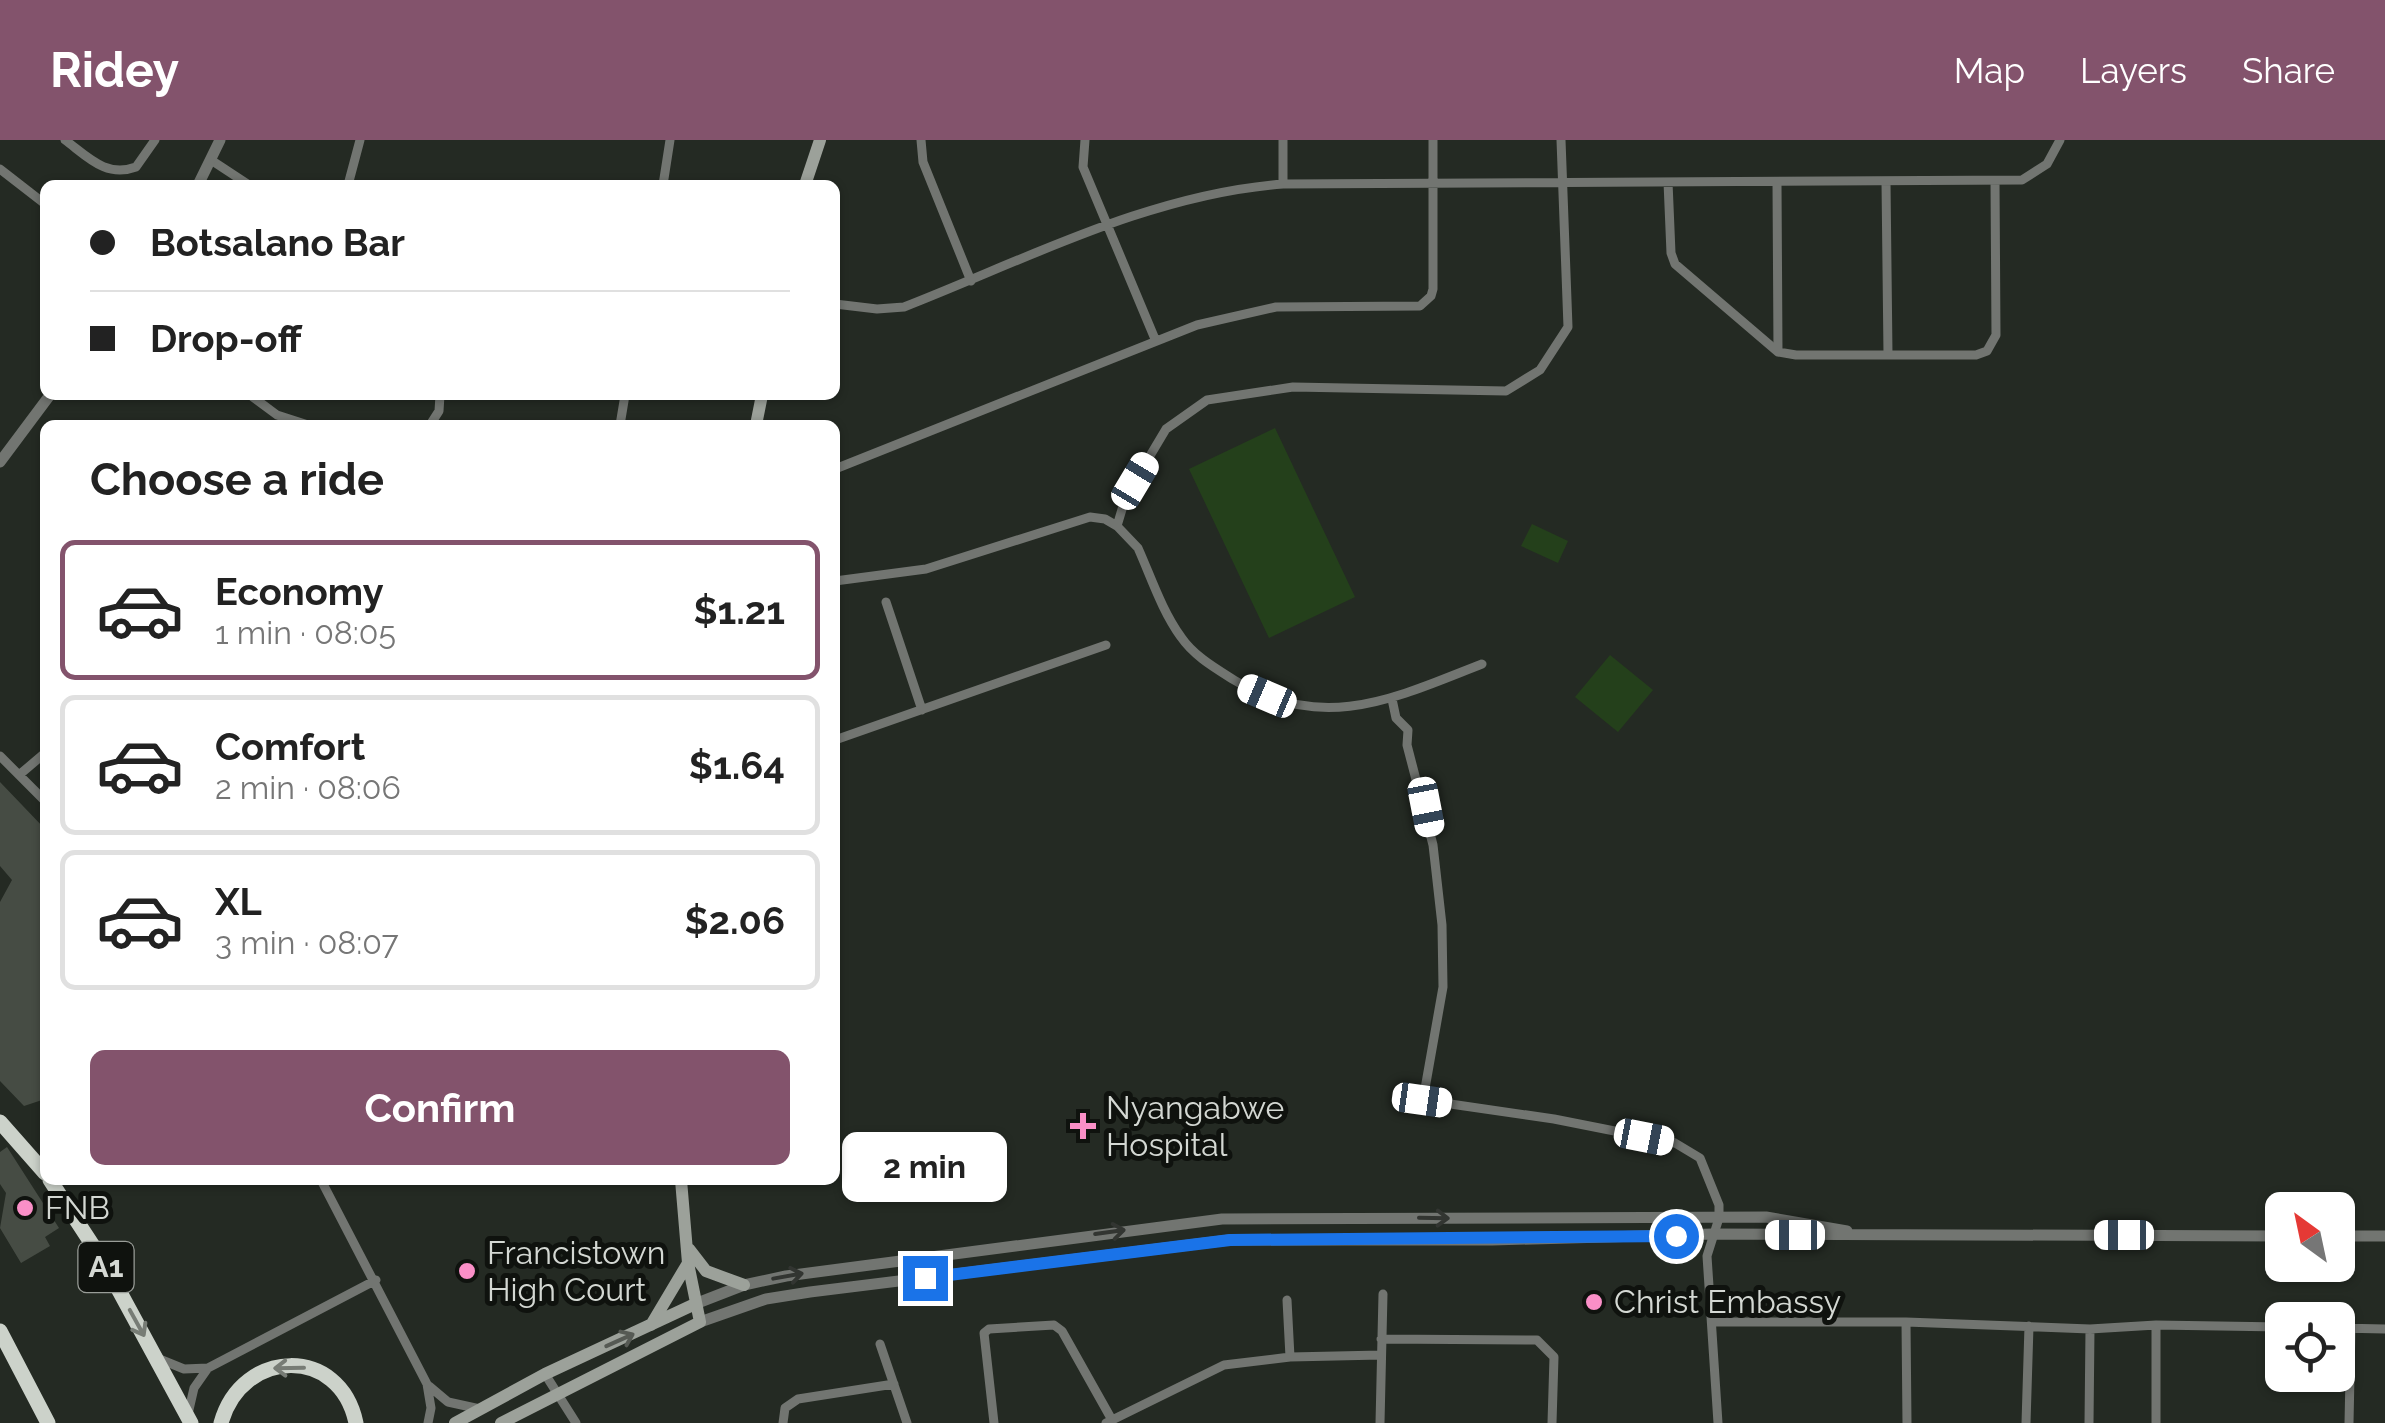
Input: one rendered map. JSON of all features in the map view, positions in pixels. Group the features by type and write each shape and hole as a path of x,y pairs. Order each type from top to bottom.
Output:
{"highway":[{"path":"0,1122 40,1166"},
{"name":"A1","path":"53,1185 103,1261 190,1419"},
{"path":"0,1332 48,1423"},
{"path":"221,1423 226,1405 242,1382 257,1373 289,1365 317,1372 332,1381 353,1409 356,1423"}],"main road":[{"path":"807,180 820,140"},
{"path":"501,1423 700,1322 688,1263 680,1185"},
{"path":"686,1243 706,1271 744,1284"},
{"path":"650,1327 688,1263"},
{"path":"455,1423 545,1374 695,1304"}],"street":[{"path":"65,140 102,168 121,172 136,168 155,140"},
{"path":"201,180 220,140"},
{"path":"351,180 360,140"},
{"path":"663,180 670,140"},
{"path":"921,140 923,162 971,281"},
{"path":"1085,140 1083,167 1156,339"},
{"path":"1283,140 1283,184"},
{"path":"840,468 1197,324 1276,307 1420,306 1431,296 1432,289 1433,140"},
{"path":"1117,526 1126,496 1166,429 1207,400 1292,387 1506,392 1530,378 1554,352 1568,327 1560,140"},
{"path":"840,305 891,310 1108,226 1206,193 1283,184 2022,180 2047,164 2060,140"},
{"path":"211,160 241,180"},
{"path":"0,170 40,200"},
{"path":"1668,182 1671,253 1675,264 1778,352 1976,355 1992,344 1996,335 1994,180"},
{"path":"1886,182 1888,354"},
{"path":"1777,183 1778,352"},
{"path":"0,462 46,400"},
{"path":"257,400 277,415 292,420"},
{"path":"274,420 277,415"},
{"path":"840,580 926,568 1072,520 1105,519 1138,548 1180,637 1223,673 1267,696 1312,708 1353,707 1392,699 1482,664 1432,684"},
{"path":"886,602 922,710"},
{"path":"840,738 1106,645"},
{"path":"1392,699 1396,718 1408,730 1407,745 1426,807 1442,925 1443,986 1422,1100 1554,1119 1675,1143 1694,1152 1706,1168 1719,1206 1707,1256 1718,1423"},
{"path":"0,756 40,796"},
{"path":"19,775 40,757"},
{"path":"324,1185 427,1384 432,1408 428,1423"},
{"path":"695,1304 744,1284 1222,1219 1719,1218 1798,1221 1856,1234"},
{"path":"700,1322 739,1306 795,1294 1230,1240 1492,1240 1713,1234 2265,1236"},
{"path":"2355,1236 2385,1236"},
{"path":"156,1358 184,1369 208,1368 376,1280"},
{"path":"1380,1423 1383,1294"},
{"path":"1288,1300 1290,1358"},
{"path":"1712,1322 1906,1322 2090,1329 2156,1325 2265,1327"},
{"path":"1906,1322 1907,1423"},
{"path":"994,1423 982,1340 989,1329 1044,1323 1062,1331 1109,1421 1224,1365 1290,1358 1381,1356"},
{"path":"2156,1325 2156,1423"},
{"path":"2026,1423 2029,1326"},
{"path":"2355,1328 2385,1329"},
{"path":"2089,1423 2090,1329"},
{"path":"1382,1339 1538,1340 1554,1357 1552,1423"},
{"path":"880,1344 907,1423"},
{"path":"190,1419 194,1388 208,1368"},
{"path":"545,1374 576,1423"},
{"path":"427,1384 448,1402 480,1409"},
{"path":"783,1423 786,1408 798,1399 894,1384"},
{"path":"2349,1392 2349,1423"}],"green space":[{"path":"1275,428 1355,597 1269,638 1189,469"},
{"path":"1532,524 1568,541 1558,563 1521,546"},
{"path":"1610,655 1653,690 1618,732 1575,697"}],"building":[{"path":"0,782 40,824 40,1101 24,1106 0,1081 0,902 12,880 0,866"},
{"name":"FNB","path":"7,1147 59,1228 45,1237 50,1246 21,1263 0,1228 6,1193 0,1184 0,1152"}],"place":[{"name":"Nyangabwe Hospital","path":"1083,1126"},
{"name":"FNB","path":"25,1208"},
{"name":"Francistown High Court","path":"467,1271"},
{"name":"Christ Embassy","path":"1594,1302"}],"route":[{"path":"925,1278 1230,1240 1676,1236"}]}
